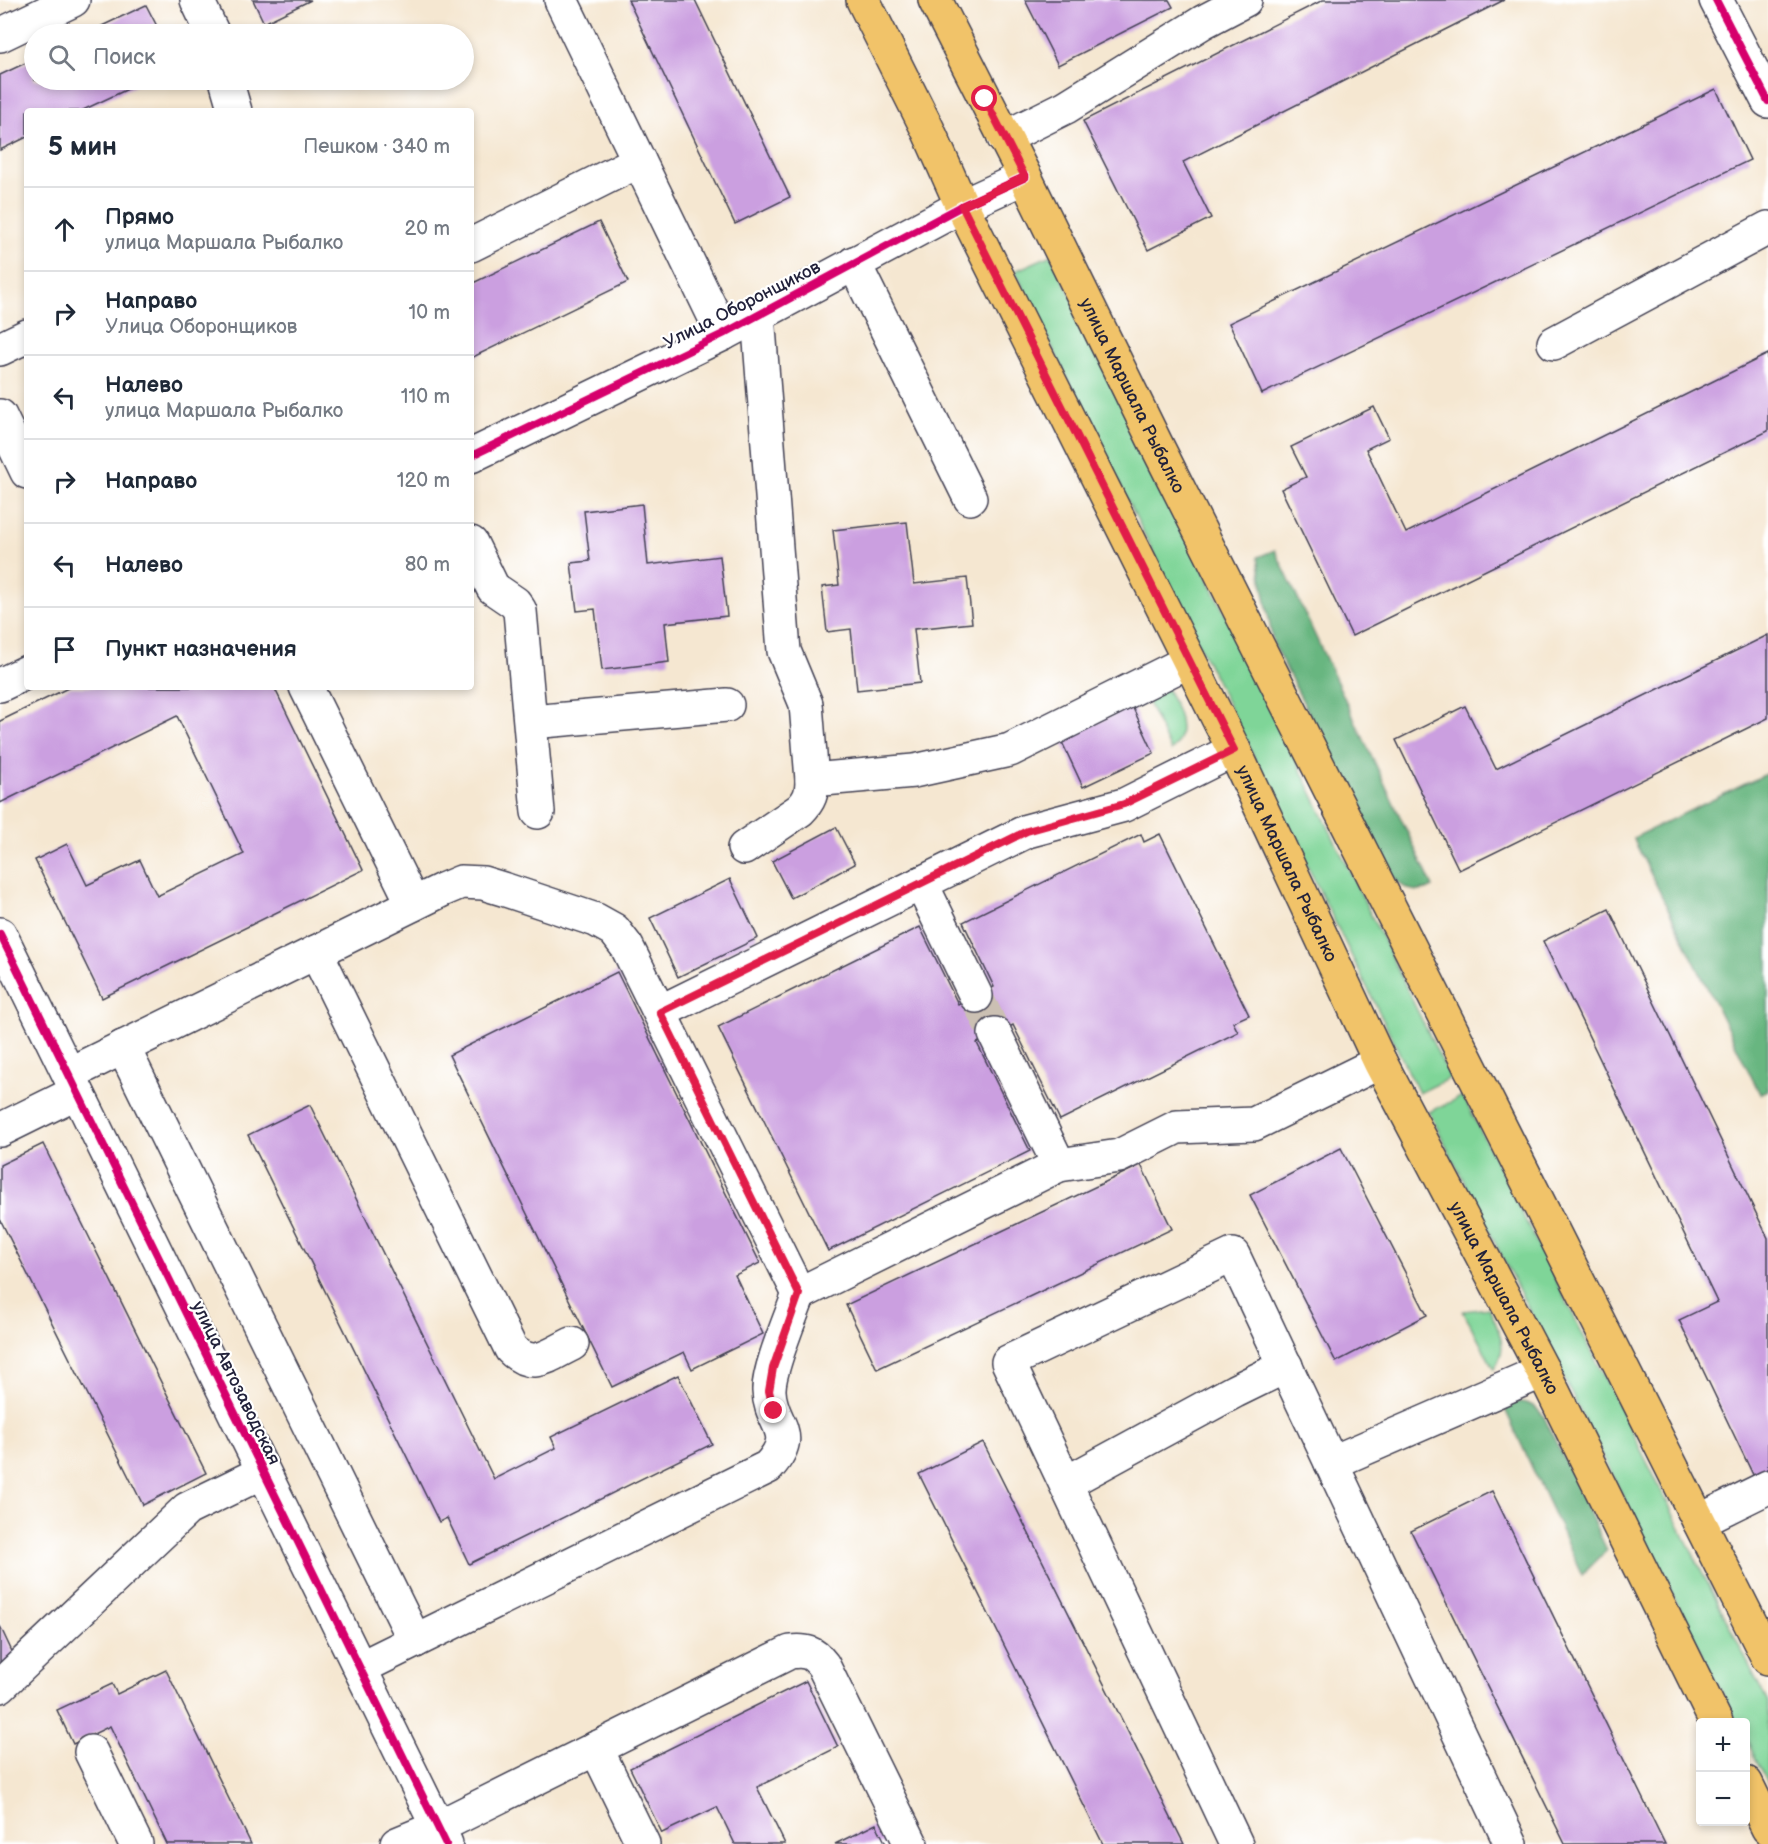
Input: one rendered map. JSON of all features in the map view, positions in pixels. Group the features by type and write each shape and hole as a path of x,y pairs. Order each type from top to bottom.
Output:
{"main road":[{"name":"улица Маршала Рыбалко","path":"863,0 962,206 1234,750 1380,1062 1543,1371 1714,1718"},
{"name":"улица Маршала Рыбалко","path":"935,0 1025,177 1161,455 1768,1658"},
{"path":"1750,1791 1768,1828"}],"street":[{"path":"0,35 73,0"},
{"path":"197,0 208,24"},
{"path":"561,0 723,334"},
{"path":"1004,138 1066,107 1199,11 1245,0"},
{"path":"1716,0 1768,101"},
{"path":"229,90 234,108"},
{"path":"474,243 639,161"},
{"name":"Улица Оборонщиков","path":"474,455 723,334 962,206 1025,177"},
{"path":"1554,344 1768,228"},
{"path":"854,263 970,498"},
{"path":"744,848 800,810 808,802 812,793 806,704 784,651 758,315"},
{"path":"0,349 24,337"},
{"path":"0,416 24,466"},
{"path":"474,549 493,588 515,603 520,611 538,812"},
{"path":"812,780 914,771 1010,750 1189,661"},
{"path":"0,685 24,673"},
{"path":"307,690 413,904"},
{"path":"531,722 727,705"},
{"path":"660,1012 1027,831 1124,804 1234,750"},
{"path":"0,1130 73,1083 123,1047 460,882 483,883 596,920 614,930 627,947 799,1294"},
{"path":"921,883 976,996"},
{"name":"улица Автозаводская","path":"0,934 442,1835"},
{"path":"316,952 511,1349 520,1357 530,1361 542,1359 572,1344"},
{"path":"995,1034 1059,1165"},
{"path":"123,1047 416,1641"},
{"path":"360,1668 768,1467 777,1457 783,1442 781,1425 774,1411 769,1391 773,1368 799,1294 1059,1165 1119,1156 1177,1127 1254,1124 1380,1062"},
{"path":"1236,1844 1008,1362 1233,1255 1511,1844"},
{"path":"1066,1484 1235,1391 1286,1366"},
{"path":"1331,1463 1543,1371"},
{"path":"0,1686 187,1509 264,1472"},
{"path":"1699,1521 1768,1487"},
{"path":"396,1844 442,1835 596,1748 790,1652 804,1650 814,1654 823,1665 911,1844"},
{"path":"596,1748 643,1844"},
{"path":"91,1752 136,1844"}],"green space":[{"path":"1051,255 1450,1078 1419,1093 1015,271"},
{"path":"1275,550 1433,887 1422,891 1412,890 1394,879 1273,643 1258,557"},
{"path":"1162,680 1179,715 1181,725 1177,743 1171,751 1142,690"},
{"path":"1768,773 1768,1090 1760,1094 1633,838"},
{"path":"1463,1096 1768,1703 1768,1784 1750,1747 1750,1718 1735,1718 1429,1112"},
{"path":"1489,1308 1499,1331 1502,1346 1499,1361 1494,1369 1463,1311"},
{"path":"1510,1402 1530,1404 1544,1417 1607,1550 1582,1575 1503,1405"}],"building":[{"path":"253,0 311,0 264,23"},
{"path":"628,0 695,0 790,197 735,224"},
{"path":"1025,0 1169,0 1173,7 1058,65"},
{"path":"1323,0 1504,0 1183,162 1211,218 1148,250 1083,121"},
{"path":"146,5 156,24 106,24"},
{"path":"24,64 24,90 126,90 87,108 24,108 24,138 0,150 0,75"},
{"path":"1716,89 1750,160 1262,394 1229,323"},
{"path":"599,222 628,282 474,357 474,283"},
{"path":"1768,354 1768,431 1352,636 1281,489 1306,477 1291,447 1374,407 1389,438 1366,449 1406,533"},
{"path":"642,504 648,565 720,556 727,616 665,623 669,662 602,670 595,609 577,611 571,563 590,561 584,511"},
{"path":"907,522 914,584 967,578 972,623 914,629 920,683 857,690 851,629 827,632 822,587 839,585 833,530"},
{"path":"1768,635 1768,718 1459,870 1396,740 1465,706 1496,769"},
{"path":"64,690 275,690 363,870 102,998 35,860 67,844 87,885 140,860 157,896 244,854 177,716 0,803 0,721"},
{"path":"1132,706 1154,753 1083,787 1061,740"},
{"path":"836,827 855,864 791,898 772,861"},
{"path":"1141,834 1144,842 1160,834 1249,1015 1233,1022 1238,1032 1060,1120 1013,1025 977,1043 1030,1151 828,1251 718,1027 920,927 958,1004 994,987 963,922"},
{"path":"730,879 758,938 678,977 650,918"},
{"path":"1609,909 1768,1238 1768,1478 1757,1483 1679,1320 1717,1302 1543,941"},
{"path":"617,972 760,1263 735,1275 763,1334 692,1369 684,1352 612,1387 449,1055"},
{"path":"310,1105 494,1479 556,1448 551,1437 678,1375 712,1444 469,1564 447,1518 439,1522 248,1135"},
{"path":"43,1144 206,1473 143,1505 0,1219 0,1165"},
{"path":"1341,1148 1427,1315 1336,1362 1250,1195"},
{"path":"1141,1165 1172,1229 877,1369 846,1305"},
{"path":"983,1442 1184,1844 1103,1844 919,1474"},
{"path":"1492,1491 1665,1844 1565,1844 1411,1531"},
{"path":"0,1626 16,1660 0,1667"},
{"path":"166,1670 251,1844 167,1844 110,1726 73,1744 57,1710 112,1684 117,1694"},
{"path":"806,1681 838,1747 757,1787 785,1844 735,1844 717,1807 662,1833 630,1768"},
{"path":"876,1824 886,1844 835,1844"}],"tunnel":[{"path":"976,996 995,1034"}],"cycle path":[{"path":"1716,0 1768,101"},
{"path":"474,455 723,334 962,206 1025,177"},
{"path":"0,934 446,1844"}],"route":[{"path":"774,1411 769,1391 773,1368 799,1294 660,1012 1027,831 1124,804 1234,750 962,206 1025,177 985,99"}]}
